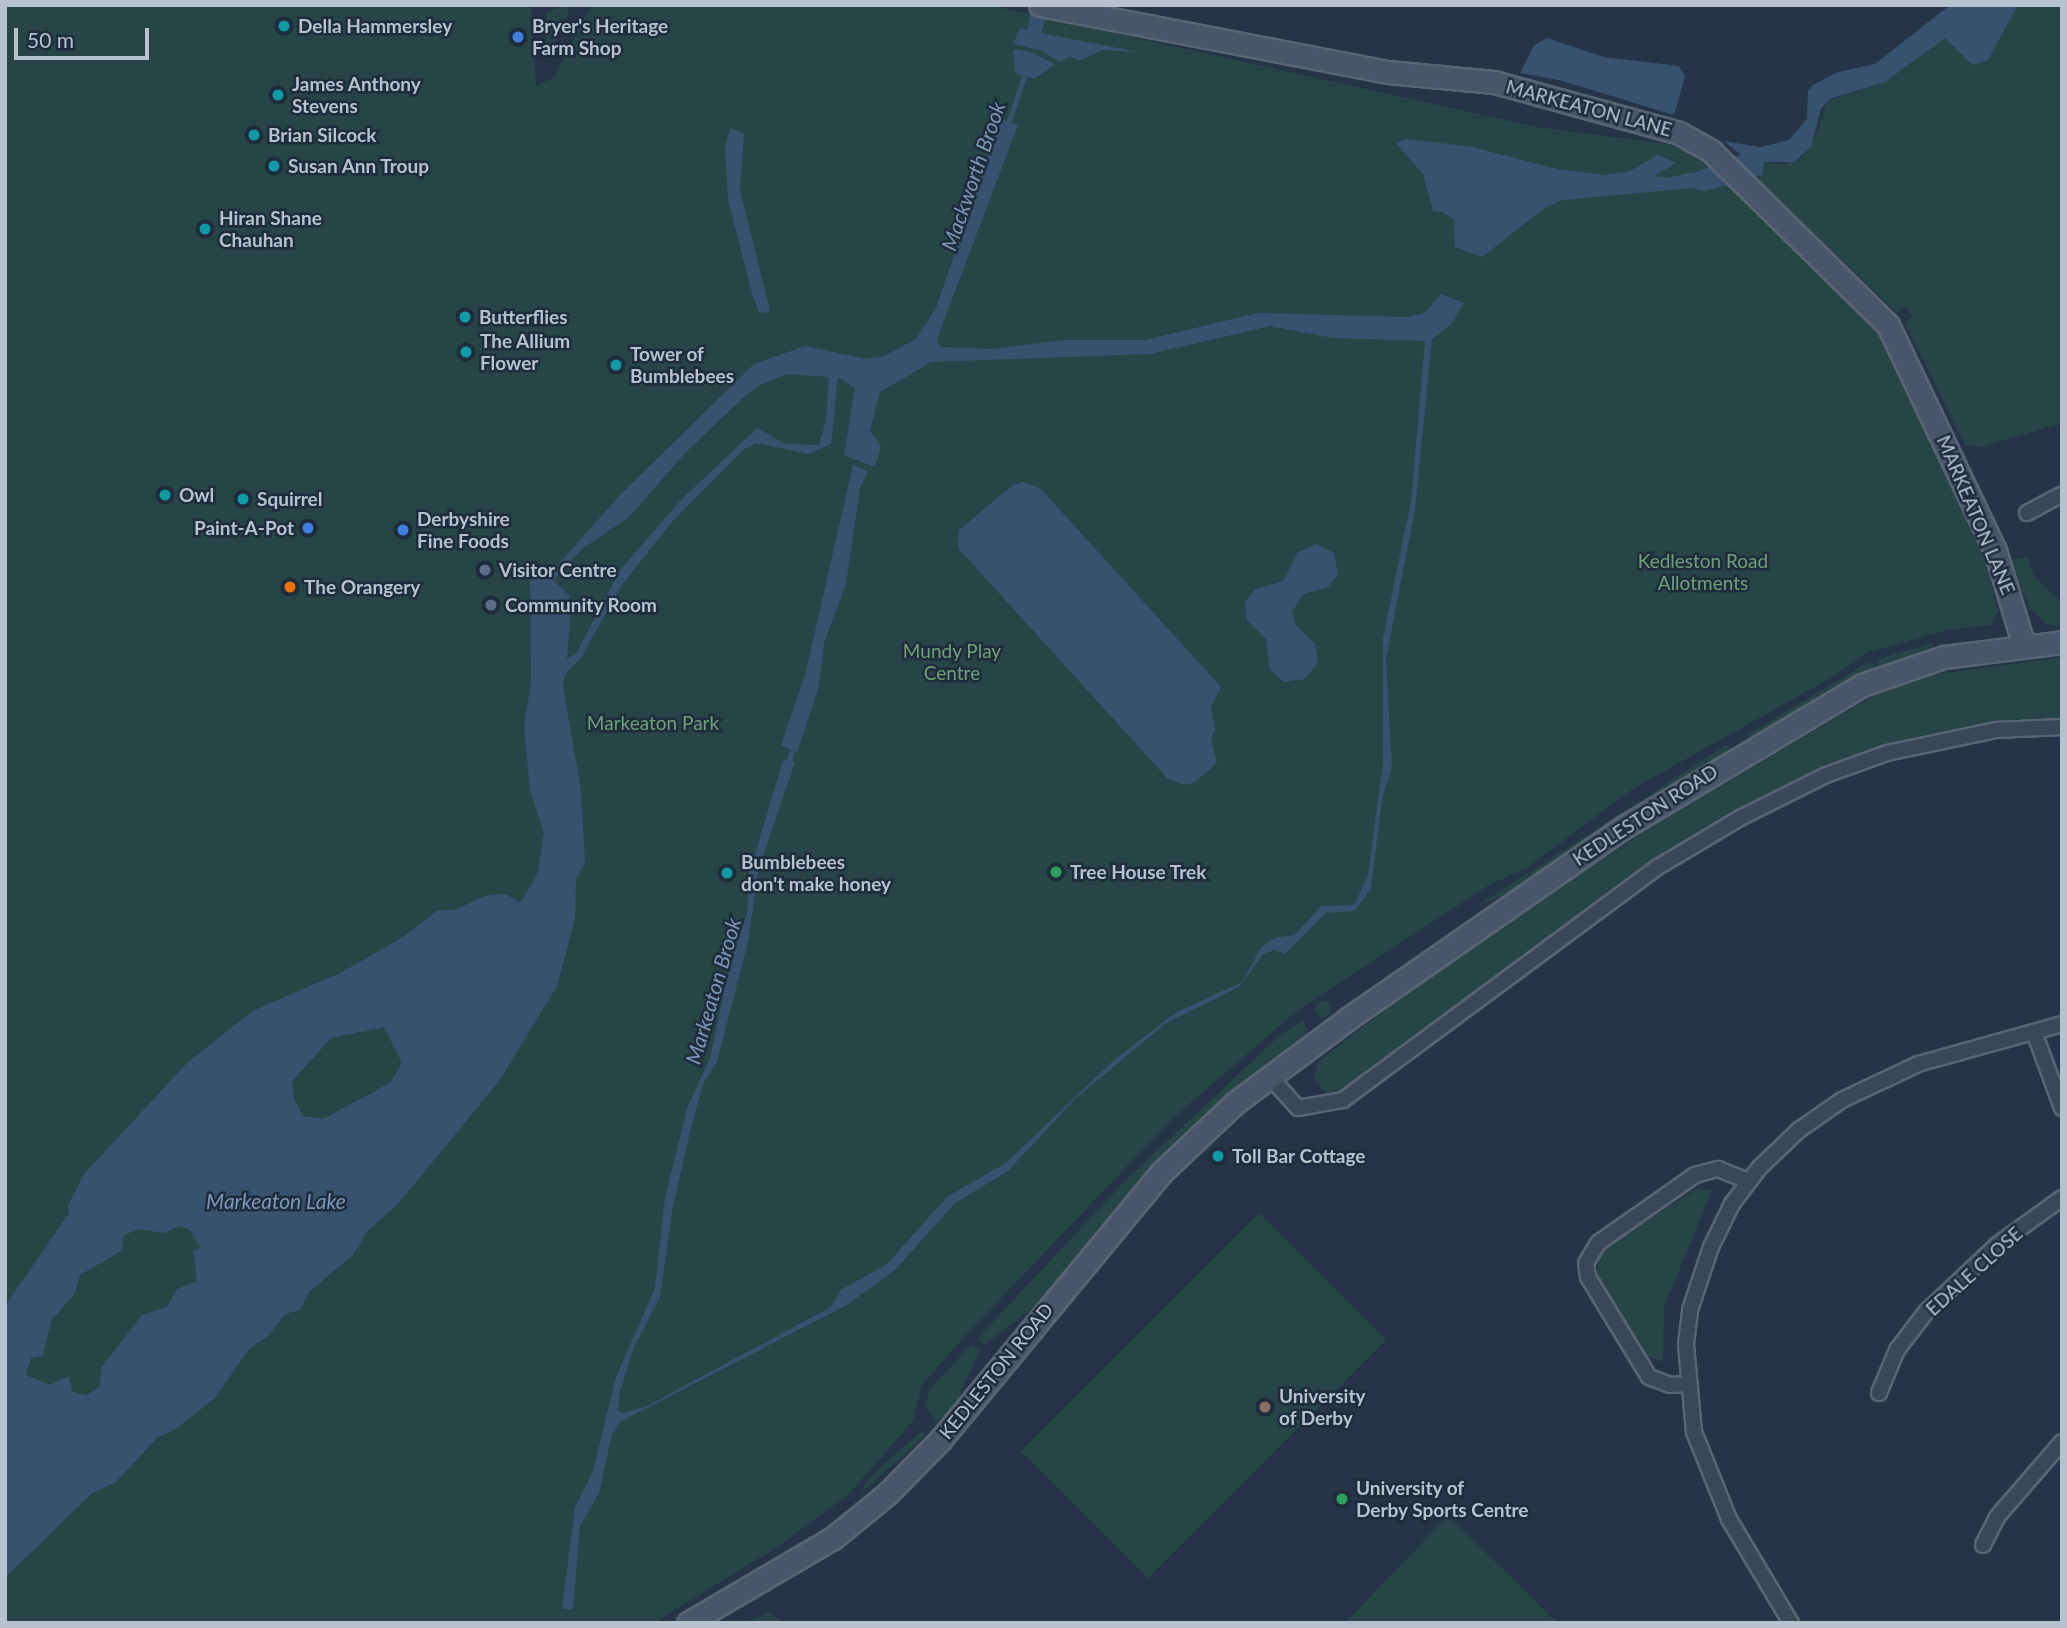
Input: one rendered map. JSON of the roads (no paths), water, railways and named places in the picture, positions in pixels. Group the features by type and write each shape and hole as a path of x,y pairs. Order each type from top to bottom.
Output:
{"street":[{"name":"MARKEATON LANE","path":"1051,7 1388,72 1494,82 1679,133 1711,151 1758,194 1888,325 2000,561 2024,646"},
{"path":"2027,513 2062,494"},
{"name":"KEDLESTON ROAD","path":"688,1623 833,1538 888,1493 942,1439 1144,1192 1204,1130 1269,1076 1624,827 1748,750 1863,685 1906,666 2062,642"},
{"path":"1269,1076 1298,1108 1343,1100 1658,867 1742,817 1826,775 1887,753 1996,730 2062,727"},
{"path":"1791,1623 1713,1487 1694,1432 1687,1384 1688,1326 1697,1289 1716,1234 1748,1181 1799,1130 1867,1087 1918,1064 2062,1024"},
{"path":"2034,1032 2062,1108"},
{"path":"1687,1384 1670,1385 1649,1377 1588,1277 1586,1263 1598,1243 1695,1175 1718,1169 1748,1181"},
{"name":"EDALE CLOSE","path":"1879,1393 1897,1350 1926,1312 1997,1245 2062,1198"},
{"path":"1983,1545 1997,1517 2062,1442"}],"water":[{"path":"1032,5 1050,5 1041,33 1138,52 1103,50 1080,60 1069,57 1059,62 1040,50 1013,44 1020,28 1027,30"},
{"path":"1950,5 2018,5 1988,60 1972,65 1945,38 1885,82 1830,99 1821,109 1811,147 1794,162 1764,162 1762,175 1704,191 1692,188 1563,200 1546,207 1482,257 1455,247 1454,220 1443,212 1433,211 1423,174 1396,143 1407,139 1472,147 1557,169 1605,175 1630,171 1658,155 1676,163 1654,176 1677,179 1741,155 1724,141 1760,147 1789,140 1807,119 1808,91 1813,85 1838,72 1875,64"},
{"path":"1547,38 1604,57 1679,66 1685,77 1674,115 1559,80 1520,73 1534,45"},
{"path":"1013,49 1031,52 1055,64 1035,79 1015,73"},
{"name":"Markeaton Lake","path":"1001,119 1018,125 937,339 940,347 992,349 1064,340 1145,340 1258,313 1409,317 1425,313 1440,294 1464,303 1451,324 1432,339 1415,509 1386,659 1392,768 1382,798 1371,889 1354,911 1326,913 1285,954 1274,950 1263,954 1239,987 1166,1023 1075,1099 1008,1171 954,1204 895,1270 845,1306 620,1422 612,1434 599,1493 580,1526 573,1609 562,1609 575,1507 593,1471 616,1377 655,1288 665,1198 687,1108 710,1058 729,968 747,913 750,871 783,760 795,762 758,871 749,938 717,1062 703,1084 692,1124 673,1206 660,1297 634,1347 620,1391 618,1411 623,1413 647,1406 831,1307 841,1290 887,1264 947,1197 1006,1163 1113,1061 1175,1013 1242,982 1262,946 1275,938 1295,935 1321,906 1354,905 1368,876 1383,763 1383,638 1411,501 1425,341 1333,338 1270,326 1150,354 931,362 880,392 870,431 881,446 875,467 844,455 855,388 838,377 831,444 809,454 756,443 743,450 672,522 621,586 582,656 565,675 563,687 581,789 585,863 576,879 575,919 557,986 499,1081 398,1204 368,1230 353,1255 310,1291 300,1310 285,1314 269,1335 249,1349 214,1399 174,1430 158,1437 115,1483 92,1493 5,1578 5,1306 69,1213 68,1205 84,1174 187,1063 253,1011 340,973 402,938 437,911 454,910 488,895 506,894 520,903 537,875 544,833 530,791 524,727 531,682 530,566 548,576 620,495 754,364 805,346 866,359 884,356 916,339 936,308","holes":["788,374 829,377 826,420 819,445 785,444 757,428 682,499 620,570 576,654 567,659 571,610 569,595 554,581 559,574 582,549 628,518 685,453 743,398 758,386","384,1027 402,1063 390,1083 323,1119 303,1116 294,1099 292,1081 331,1038","180,1226 190,1230 200,1247 193,1251 197,1281 177,1289 167,1307 142,1315 101,1368 100,1386 87,1395 72,1392 69,1376 50,1385 26,1375 31,1358 43,1356 51,1321 75,1293 80,1275 121,1251 124,1235 139,1229 164,1233"]},
{"path":"730,128 744,134 740,190 770,311 764,313 759,312 753,297 728,200 725,146"},
{"path":"853,465 868,471 860,488 846,584 824,643 819,686 797,753 781,745 805,675"},
{"path":"1023,482 1040,488 1221,687 1211,707 1215,729 1211,740 1217,763 1195,782 1185,785 1168,779 958,548 959,530 1013,485"},
{"path":"1316,544 1334,553 1338,574 1327,588 1303,594 1292,612 1296,625 1315,644 1318,662 1305,679 1284,682 1270,670 1266,639 1247,620 1245,603 1255,589 1283,581 1298,552"}],"waterway":[{"name":"Mackworth Brook","path":"1007,127 1026,70"},
{"path":"1661,181 1689,175"},
{"name":"Markeaton Brook","path":"788,766 793,745"}],"place":[{"name":"Della Hammersley","path":"284,26"},
{"name":"Bryer's Heritage Farm Shop","path":"518,37"},
{"name":"James Anthony Stevens","path":"278,95"},
{"name":"Brian Silcock","path":"254,135"},
{"name":"Susan Ann Troup","path":"274,166"},
{"name":"Hiran Shane Chauhan","path":"205,229"},
{"name":"Butterflies","path":"465,317"},
{"name":"The Allium Flower","path":"466,352"},
{"name":"Tower of Bumblebees","path":"616,365"},
{"name":"Owl","path":"165,495"},
{"name":"Squirrel","path":"243,499"},
{"name":"Paint-A-Pot","path":"308,528"},
{"name":"Derbyshire Fine Foods","path":"403,530"},
{"name":"Visitor Centre","path":"485,570"},
{"name":"The Orangery","path":"290,587"},
{"name":"Community Room","path":"491,605"},
{"name":"Tree House Trek","path":"1056,872"},
{"name":"Bumblebees don't make honey","path":"727,873"},
{"name":"Toll Bar Cottage","path":"1218,1156"},
{"name":"University of Derby","path":"1265,1407"},
{"name":"University of Derby Sports Centre","path":"1342,1499"}],"park label":[{"name":"Kedleston Road Allotments","path":"1703,572"},
{"name":"Mundy Play Centre","path":"952,662"},
{"name":"Markeaton Park","path":"653,723"}]}
